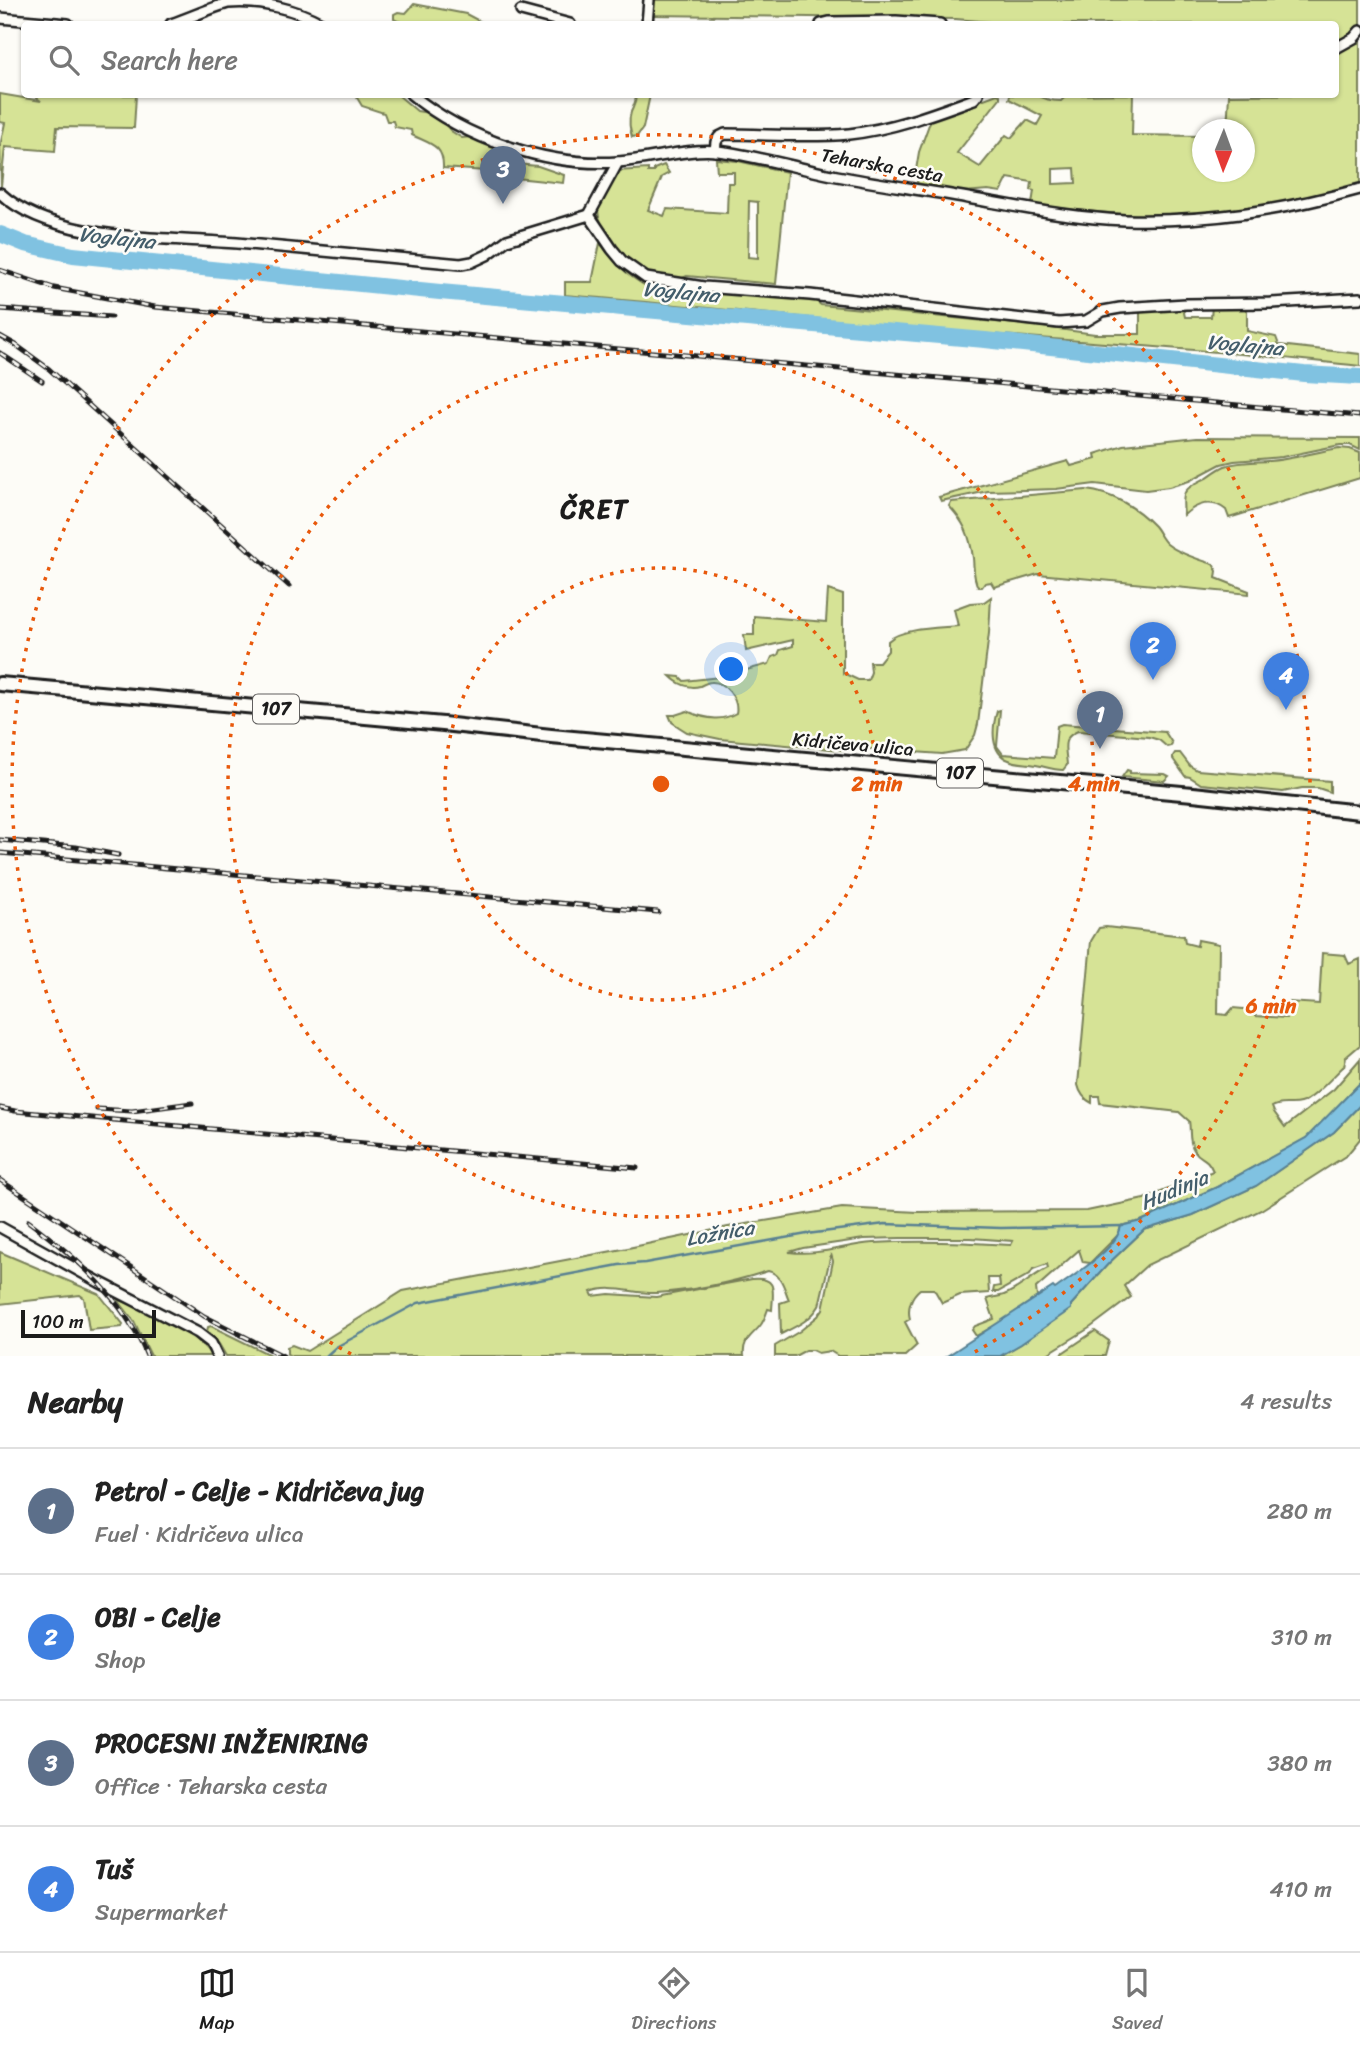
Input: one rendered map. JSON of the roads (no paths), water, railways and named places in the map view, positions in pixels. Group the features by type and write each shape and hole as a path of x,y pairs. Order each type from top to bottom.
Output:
{"main road":[{"name":"Kidričeva ulica","path":"0,684 1360,812"}],"street":[{"path":"647,21 649,0"},
{"path":"178,21 230,1 254,1 270,2 317,21"},
{"path":"521,11 559,21"},
{"path":"0,18 34,21"},
{"path":"1339,46 1354,38 1360,31"},
{"name":"Teharska cesta","path":"416,98 470,132 496,143 560,159 594,163 618,162 715,151 1045,212 1125,220 1242,215 1291,208 1360,189"},
{"path":"715,151 719,136 725,134 849,134 877,130 929,117 975,98"},
{"path":"0,193 8,201 31,214 57,225 96,233 461,264 487,255 507,240 589,215 618,162"},
{"path":"589,215 611,250 636,272 646,278 664,282 704,287 1059,323 1086,321 1103,312 1120,308 1360,298"},
{"path":"0,1227 198,1333 211,1343 217,1356"}],"water":[{"path":"1360,1083 1360,1105 1334,1132 1256,1186 1193,1215 1144,1230 1109,1263 1071,1305 1071,1309 1021,1344 1000,1356 947,1356 1083,1269 1112,1244 1121,1226 1141,1221 1217,1187 1306,1138"}],"waterway":[{"name":"Voglajna","path":"0,234 25,244 73,255 440,292 985,340 1304,374 1360,377"},
{"name":"Ložnica","path":"326,1356 336,1347 418,1303 619,1265 645,1263 807,1234 885,1224 1001,1228 1123,1226"}],"railway":[{"path":"0,270 54,288 155,307 1360,416"},
{"path":"0,309 111,317"},
{"path":"0,336 49,369 289,586"},
{"path":"0,353 42,381"},
{"path":"0,840 76,847 118,855"},
{"path":"0,853 658,912"},
{"path":"97,1109 132,1111 192,1103"},
{"path":"0,1108 637,1168"},
{"path":"0,1180 204,1316 283,1356"},
{"path":"28,1221 64,1249 112,1298 137,1335 147,1356"}],"place":[{"name":"PROCESNI INŽENIRING","path":"503,204"},
{"name":"OBI - Celje","path":"1153,680"},
{"name":"Tuš","path":"1286,710"},
{"name":"Petrol - Celje - Kidričeva jug","path":"1100,749"}],"district":[{"name":"ČRET","path":"595,509"}],"water label":[{"name":"Hudinja","path":"1174,1190"}]}
